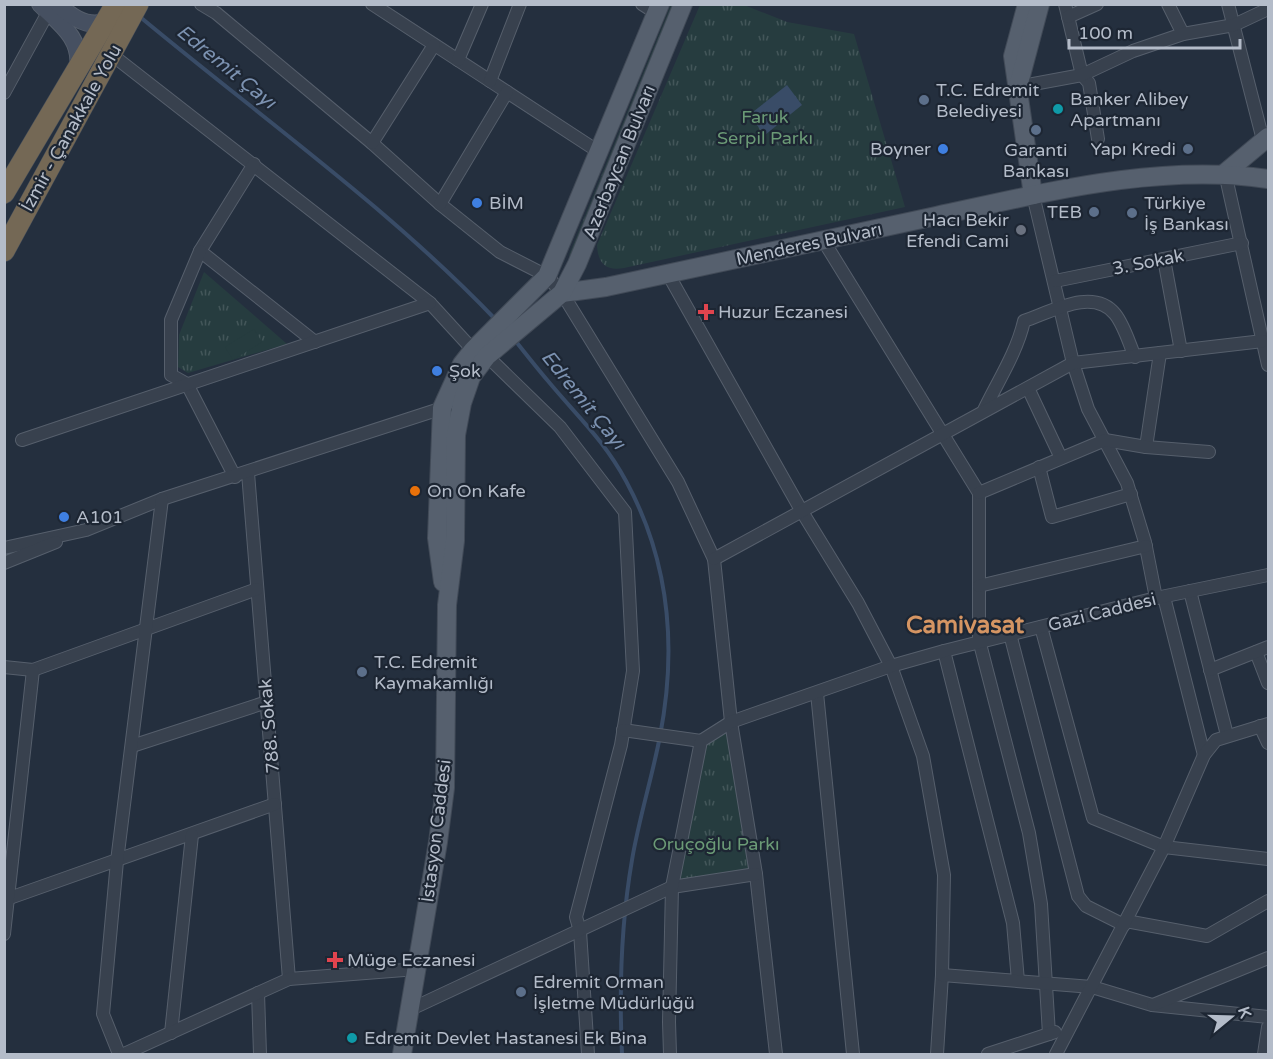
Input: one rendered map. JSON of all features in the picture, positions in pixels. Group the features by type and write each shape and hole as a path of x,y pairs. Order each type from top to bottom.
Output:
{"highway":[{"name":"İzmir - Çanakkale Yolu","path":"4,251 138,4"},
{"name":"İzmir - Çanakkale Yolu","path":"4,193 111,15"}],"main road":[{"name":"Azerbaycan Bulvarı","path":"534,304 562,292 577,264 683,4"},
{"path":"1027,4 1013,56 1034,195"},
{"path":"1017,87 1040,4"},
{"name":"Azerbaycan Bulvarı","path":"534,304 599,152 653,7"},
{"path":"1225,173 1266,138"},
{"name":"Menderes Bulvarı","path":"562,292 606,287 1034,195 1125,179 1225,173 1269,179"},
{"path":"484,349 534,304"},
{"name":"İstasyon Caddesi","path":"402,1054 445,788 447,605 455,541 456,435 462,403 484,349"},
{"name":"İstasyon Caddesi","path":"447,605 437,538 442,408 462,364 484,349"}],"street":[{"path":"201,4 218,9 440,204 500,252 547,276 562,292 678,482 714,560 731,722 756,874 776,1054"},
{"path":"458,60 482,4"},
{"path":"490,81 520,4"},
{"path":"1065,4 1082,75 1089,83 1098,139"},
{"path":"1068,17 1097,4"},
{"path":"1168,4 1183,34"},
{"path":"1228,4 1266,138"},
{"path":"49,6 91,24 111,15"},
{"path":"49,6 79,49 78,68"},
{"path":"4,93 49,6"},
{"path":"377,6 599,152"},
{"path":"1017,87 1082,75 1133,51 1183,34 1234,25 1269,9"},
{"path":"372,143 434,45"},
{"path":"116,46 254,164 430,303 484,349 560,427 625,512 633,671 623,730 576,917 584,929 588,1054"},
{"path":"440,204 507,92"},
{"path":"235,477 187,384 171,375 171,321 200,251 254,164"},
{"path":"1225,173 1268,360"},
{"path":"1034,195 1073,363 1088,409 1131,494 1204,755"},
{"path":"823,240 979,493 979,640 1029,833 1041,904 1048,984 1049,1034"},
{"name":"3. Sokak","path":"1055,281 1242,243"},
{"path":"200,251 315,342"},
{"path":"1164,259 1181,351"},
{"path":"668,274 801,510 858,603 891,666 923,756 942,864 942,975 937,1054"},
{"path":"984,410 1009,358 1019,344 1024,321 1068,304 1088,301 1106,306 1116,315 1135,357"},
{"path":"22,440 430,303"},
{"path":"714,560 801,510 1073,363 1263,341"},
{"path":"1146,447 1160,353"},
{"path":"1028,388 1061,458"},
{"path":"4,562 162,499 462,403"},
{"path":"979,493 1105,440 1146,447 1209,452"},
{"path":"1039,467 1052,517 1131,494"},
{"name":"788. Sokak","path":"248,473 289,979"},
{"path":"119,1054 103,1014 117,861 162,499"},
{"path":"4,548 86,530"},
{"path":"979,586 1146,546"},
{"name":"Gazi Caddesi","path":"701,741 731,722 891,666 979,640 1160,597 1269,575"},
{"path":"4,667 33,670 257,589"},
{"path":"1190,591 1227,735"},
{"path":"1041,627 1093,818 1164,847 1269,859"},
{"path":"1010,634 1078,896 1086,906 1125,923 1208,936 1269,901"},
{"path":"1210,670 1269,647"},
{"path":"944,651 1013,923 1018,981"},
{"path":"1256,652 1269,683"},
{"path":"4,934 33,670"},
{"path":"817,693 853,1054"},
{"path":"132,746 267,702"},
{"path":"1056,1054 1164,847 1204,755 1216,740 1264,725 1269,743"},
{"path":"623,730 701,741 672,887 670,1054"},
{"path":"6,900 275,804"},
{"path":"171,1033 192,835"},
{"path":"411,1009 672,887 756,874"},
{"path":"1152,1005 1269,958"},
{"path":"124,1054 289,979 417,969"},
{"path":"942,975 1092,987 1152,1005 1269,1017"},
{"path":"258,993 260,1054"},
{"path":"1264,1054 1269,1027"},
{"path":"988,1054 1071,1028"}],"green space":[{"path":"671,5 676,5 571,257 569,255"},
{"name":"Faruk Serpil Parkı","path":"700,5 744,5 787,22 854,34 905,207 624,268 618,269 604,265 599,257 597,245"},
{"path":"204,272 287,344 188,373 178,367 179,335"},
{"path":"254,329 262,342 233,360 225,347"},
{"name":"Oruçoğlu Parkı","path":"731,722 756,874 672,887 701,741"}],"water":[{"path":"787,85 802,105 765,135 749,115"}],"waterway":[{"name":"Edremit Çayı","path":"139,16 322,163 412,239 496,320"},
{"name":"Edremit Çayı","path":"514,339 618,466 641,511 652,542 666,605 668,670 665,703 657,752 635,844 625,908 621,981 622,1054"}],"place":[{"name":"T.C. Edremit Belediyesi","path":"924,100"},
{"name":"Banker Alibey Apartmanı","path":"1058,109"},
{"name":"Garanti Bankası","path":"1036,130"},
{"name":"Boyner","path":"943,149"},
{"name":"Yapı Kredi","path":"1188,149"},
{"name":"BİM","path":"477,203"},
{"name":"TEB","path":"1094,212"},
{"name":"Türkiye İş Bankası","path":"1132,213"},
{"name":"Hacı Bekir Efendi Cami","path":"1021,230"},
{"name":"Huzur Eczanesi","path":"706,312"},
{"name":"Şok","path":"437,371"},
{"name":"On On Kafe","path":"415,491"},
{"name":"A101","path":"64,517"},
{"name":"T.C. Edremit Kaymakamlığı","path":"362,672"},
{"name":"Müge Eczanesi","path":"335,960"},
{"name":"Edremit Orman İşletme Müdürlüğü","path":"521,992"},
{"name":"Edremit Devlet Hastanesi Ek Bina","path":"352,1038"}],"district":[{"name":"Camivasat","path":"965,625"}]}
